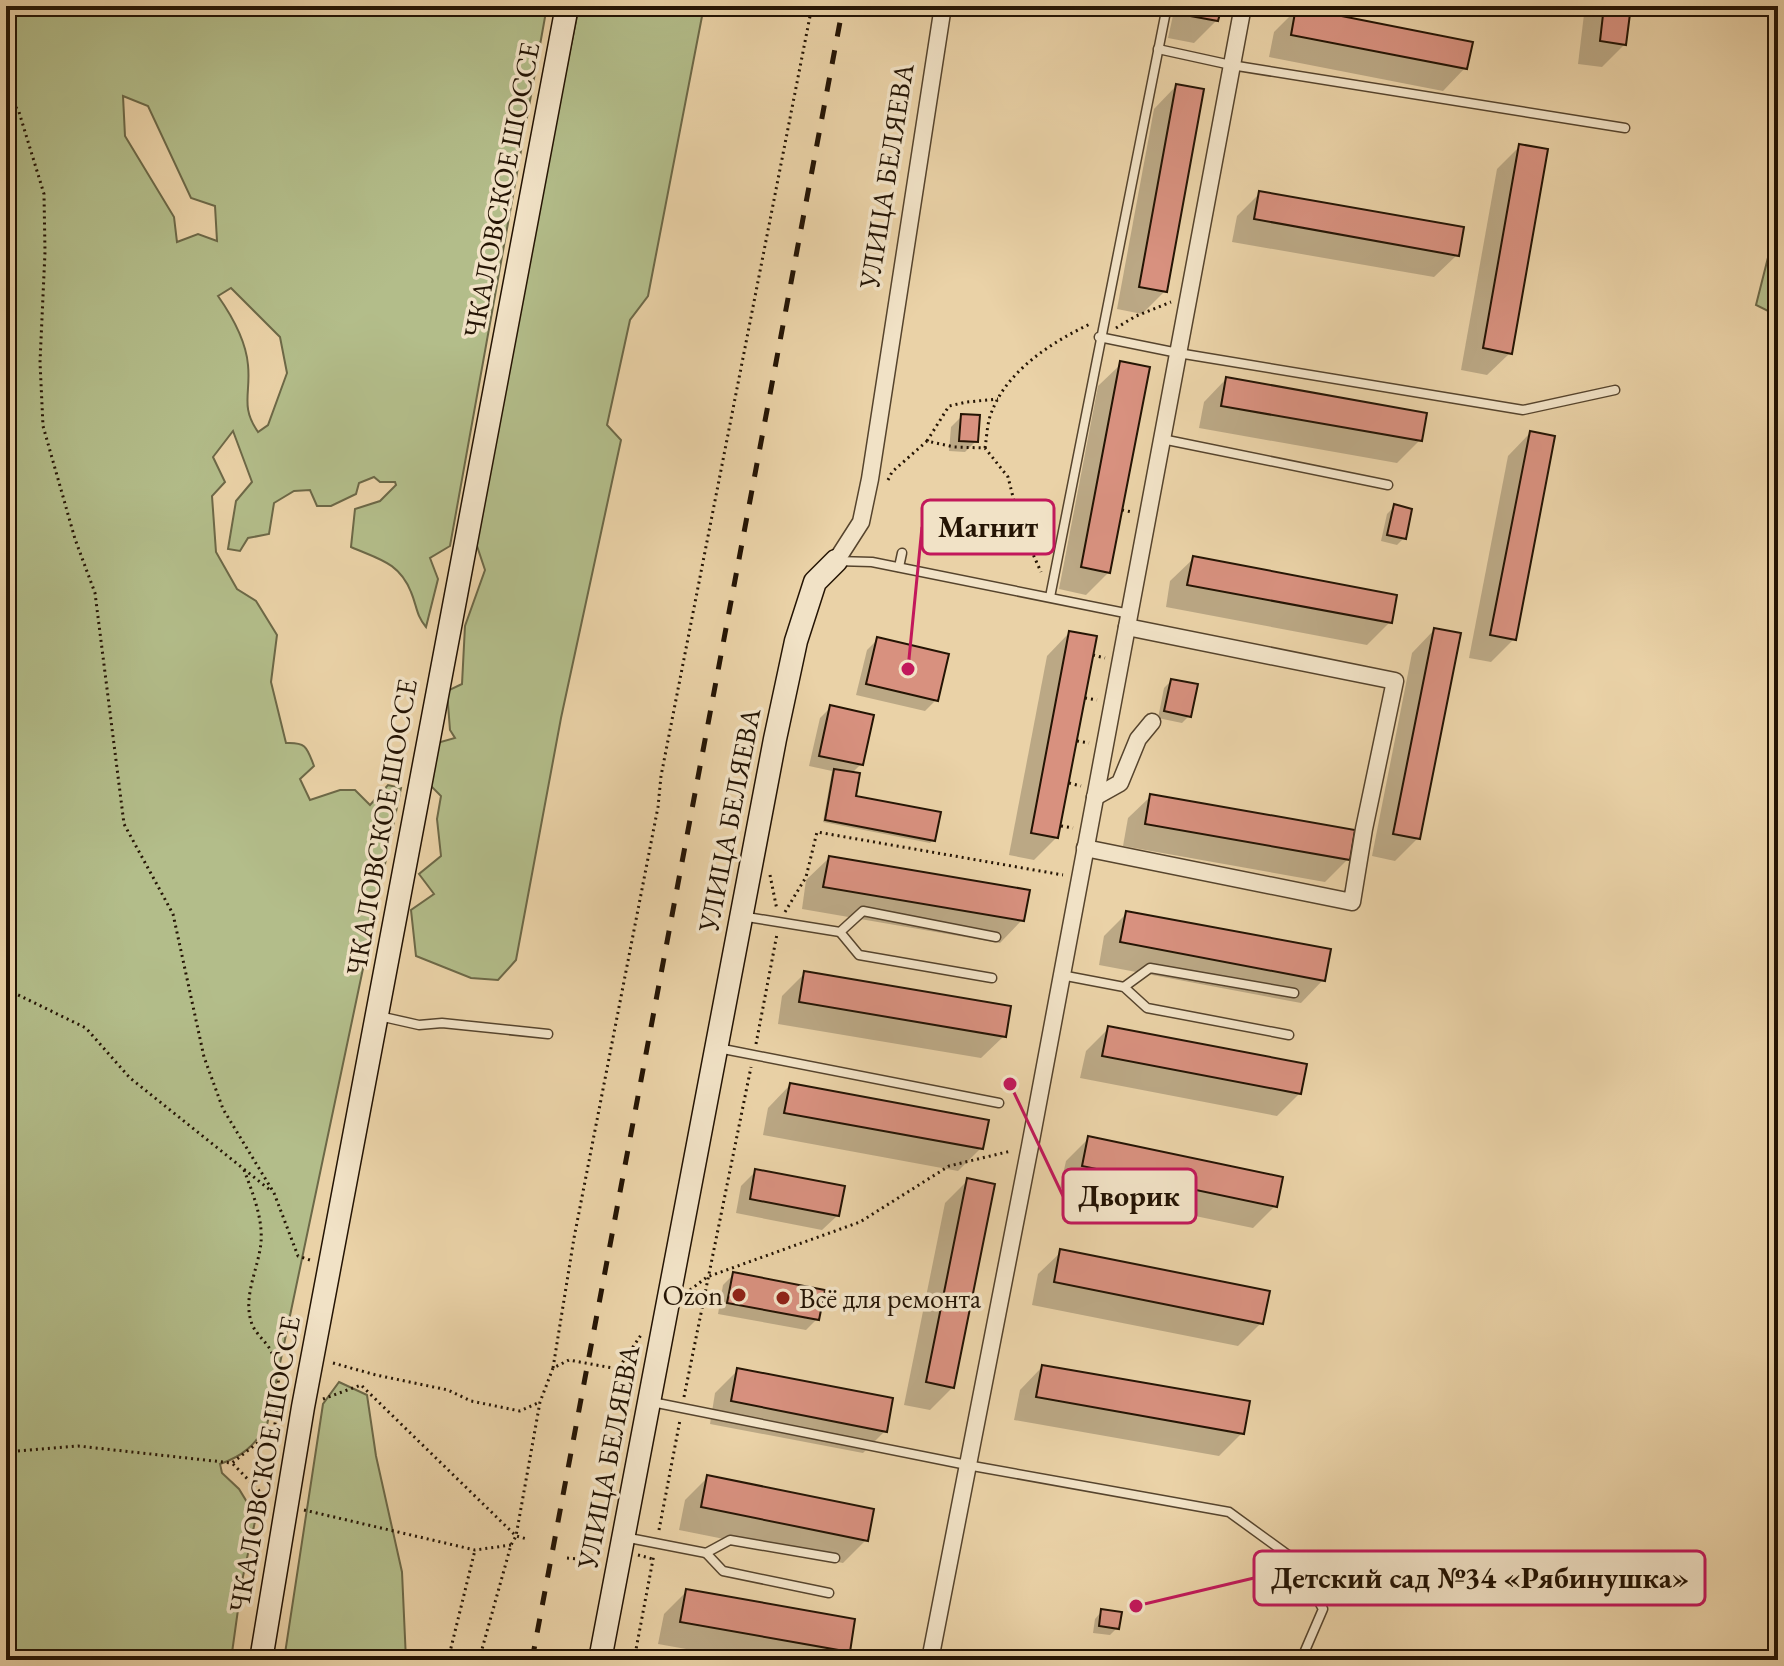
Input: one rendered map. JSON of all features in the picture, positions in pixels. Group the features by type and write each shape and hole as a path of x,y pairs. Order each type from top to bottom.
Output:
{"street":[{"name":"ЧКАЛОВСКОЕ ШОССЕ","path":"261,1660 312,1357 567,6"},
{"name":"УЛИЦА БЕЛЯЕВА","path":"600,1660 647,1401 718,1048 740,916 796,641 815,582 836,561 861,522 870,479 943,6"},
{"path":"930,1660 1030,1146 1243,6"},
{"path":"1085,848 1352,902 1395,681 1128,621"},
{"path":"1095,797 1120,783 1138,739 1152,722"}],"lane":[{"path":"1050,597 1101,325 1167,6"},
{"path":"1158,49 1231,65 1625,128"},
{"path":"1099,337 1523,410 1615,390"},
{"path":"1162,439 1388,485"},
{"path":"899,567 902,553"},
{"path":"836,561 872,562 1050,597 1128,621"},
{"path":"840,932 863,911 996,937"},
{"path":"740,916 840,932 859,955 992,978"},
{"path":"1124,987 1150,968 1294,993"},
{"path":"1061,975 1124,987 1147,1008 1289,1035"},
{"path":"377,1016 419,1025 442,1023 548,1034"},
{"path":"718,1048 999,1103"},
{"path":"647,1401 967,1465 1229,1512 1295,1560 1323,1609 1301,1660"},
{"path":"623,1537 706,1553 723,1571 829,1593"},
{"path":"706,1553 730,1540 835,1558"}],"path":[{"path":"479,1660 516,1536 540,1402 553,1368 574,1238 658,807 661,776 812,6"},
{"path":"6,92 19,112 44,194 40,362 43,426 75,539 95,593 124,824 173,914 204,1057 223,1109 274,1193 298,1256 330,1267"},
{"path":"985,448 990,413 1002,389 1058,339 1090,324 1114,329 1136,316 1188,298"},
{"path":"927,441 949,406 998,399"},
{"path":"634,1660 779,922 806,877 817,832 1079,878"},
{"path":"770,875 779,922"},
{"path":"6,983 10,991 86,1028 130,1078 274,1193"},
{"path":"667,1307 707,1277 860,1222 949,1166 1030,1146"},
{"path":"244,1169 255,1199 262,1239 249,1302 251,1321 270,1349 278,1373 279,1399 274,1430"},
{"path":"553,1368 569,1360 618,1369 632,1344 641,1335"},
{"path":"312,1357 376,1375 448,1390 483,1404 520,1411 540,1402"},
{"path":"232,1463 303,1407 361,1385 516,1536 527,1539"},
{"path":"6,1452 78,1446 232,1463 262,1496 285,1506 475,1550 511,1545"},
{"path":"448,1660 475,1550"},
{"path":"567,1558 579,1559"}],"green space":[{"path":"6,6 547,6 450,546 430,558 438,579 426,627 400,574 387,563 351,547 355,509 380,501 396,485 395,482 380,482 374,477 359,483 356,494 331,506 317,506 310,490 294,491 274,503 269,534 248,538 240,551 228,549 236,501 252,482 233,431 213,457 225,482 212,496 216,552 237,589 256,601 277,635 271,682 286,743 305,747 314,766 300,779 310,800 340,790 355,790 370,805 388,785 401,788 267,1425 247,1449 220,1464 222,1473 239,1489 256,1517 242,1581 231,1660 6,1660","holes":["123,96 148,106 191,198 215,206 217,241 198,234 177,242 174,217 125,136","231,288 280,337 287,373 268,425 258,432 249,415 249,375 244,347 233,320 218,296"]},
{"path":"579,6 704,6 648,296 630,320 607,425 621,440 561,718 516,960 498,980 471,978 416,956 411,910 434,894 419,874 441,856 437,819 441,796 429,784 437,743 455,738 450,730 447,691 462,684 465,626 485,570 475,540 497,412"},
{"path":"1778,218 1778,316 1756,305"},
{"path":"339,1382 367,1395 376,1456 402,1572 406,1660 284,1660 323,1404"}],"building":[{"path":"1192,6 1222,6 1218,21 1190,16"},
{"path":"1604,6 1631,6 1626,45 1600,41"},
{"path":"1296,7 1473,42 1467,69 1291,35"},
{"path":"1176,84 1204,89 1167,292 1139,287"},
{"path":"1519,144 1548,149 1512,354 1483,348"},
{"path":"1259,191 1464,227 1459,256 1254,219"},
{"path":"1120,361 1150,367 1110,573 1081,567"},
{"path":"1226,377 1427,413 1422,441 1221,406"},
{"path":"961,414 980,415 978,442 959,441"},
{"path":"1530,431 1555,436 1516,640 1490,635"},
{"path":"1394,504 1412,509 1406,539 1387,535"},
{"path":"1193,556 1397,595 1392,623 1187,585"},
{"path":"1434,628 1461,633 1420,839 1393,834"},
{"path":"1069,631 1097,636 1058,838 1031,833"},
{"path":"877,637 949,654 938,701 866,684"},
{"path":"1171,679 1198,684 1191,717 1164,711"},
{"path":"830,705 874,715 863,765 819,756"},
{"path":"834,769 860,773 856,796 941,812 935,841 825,820"},
{"path":"1150,794 1355,830 1350,860 1145,824"},
{"path":"829,856 1030,890 1024,921 823,887"},
{"path":"1126,911 1331,949 1325,981 1120,942"},
{"path":"804,971 1011,1006 1006,1037 799,1002"},
{"path":"1108,1026 1307,1064 1301,1094 1102,1056"},
{"path":"790,1083 989,1120 983,1149 784,1113"},
{"path":"1088,1136 1283,1177 1277,1207 1082,1166"},
{"path":"755,1169 845,1186 839,1216 750,1199"},
{"path":"967,1178 995,1184 954,1388 926,1382"},
{"path":"1060,1249 1270,1291 1263,1324 1054,1282"},
{"path":"733,1272 825,1290 819,1320 727,1303"},
{"path":"1042,1365 1250,1401 1244,1434 1036,1397"},
{"path":"737,1368 893,1398 887,1432 731,1401"},
{"path":"707,1475 874,1509 868,1541 701,1507"},
{"path":"686,1589 855,1619 850,1652 680,1622"},
{"path":"1101,1609 1122,1612 1119,1629 1099,1626"},
{"path":"877,1651 910,1658 875,1660"}],"railway":[{"path":"532,1660 843,6"}],"place":[{"name":"Магнит","path":"908,669"},
{"name":"Дворик","path":"1010,1084"},
{"name":"Ozon","path":"739,1295"},
{"name":"Всё для ремонта","path":"783,1298"},
{"name":"Детский сад №34 «Рябинушка»","path":"1136,1606"}]}
